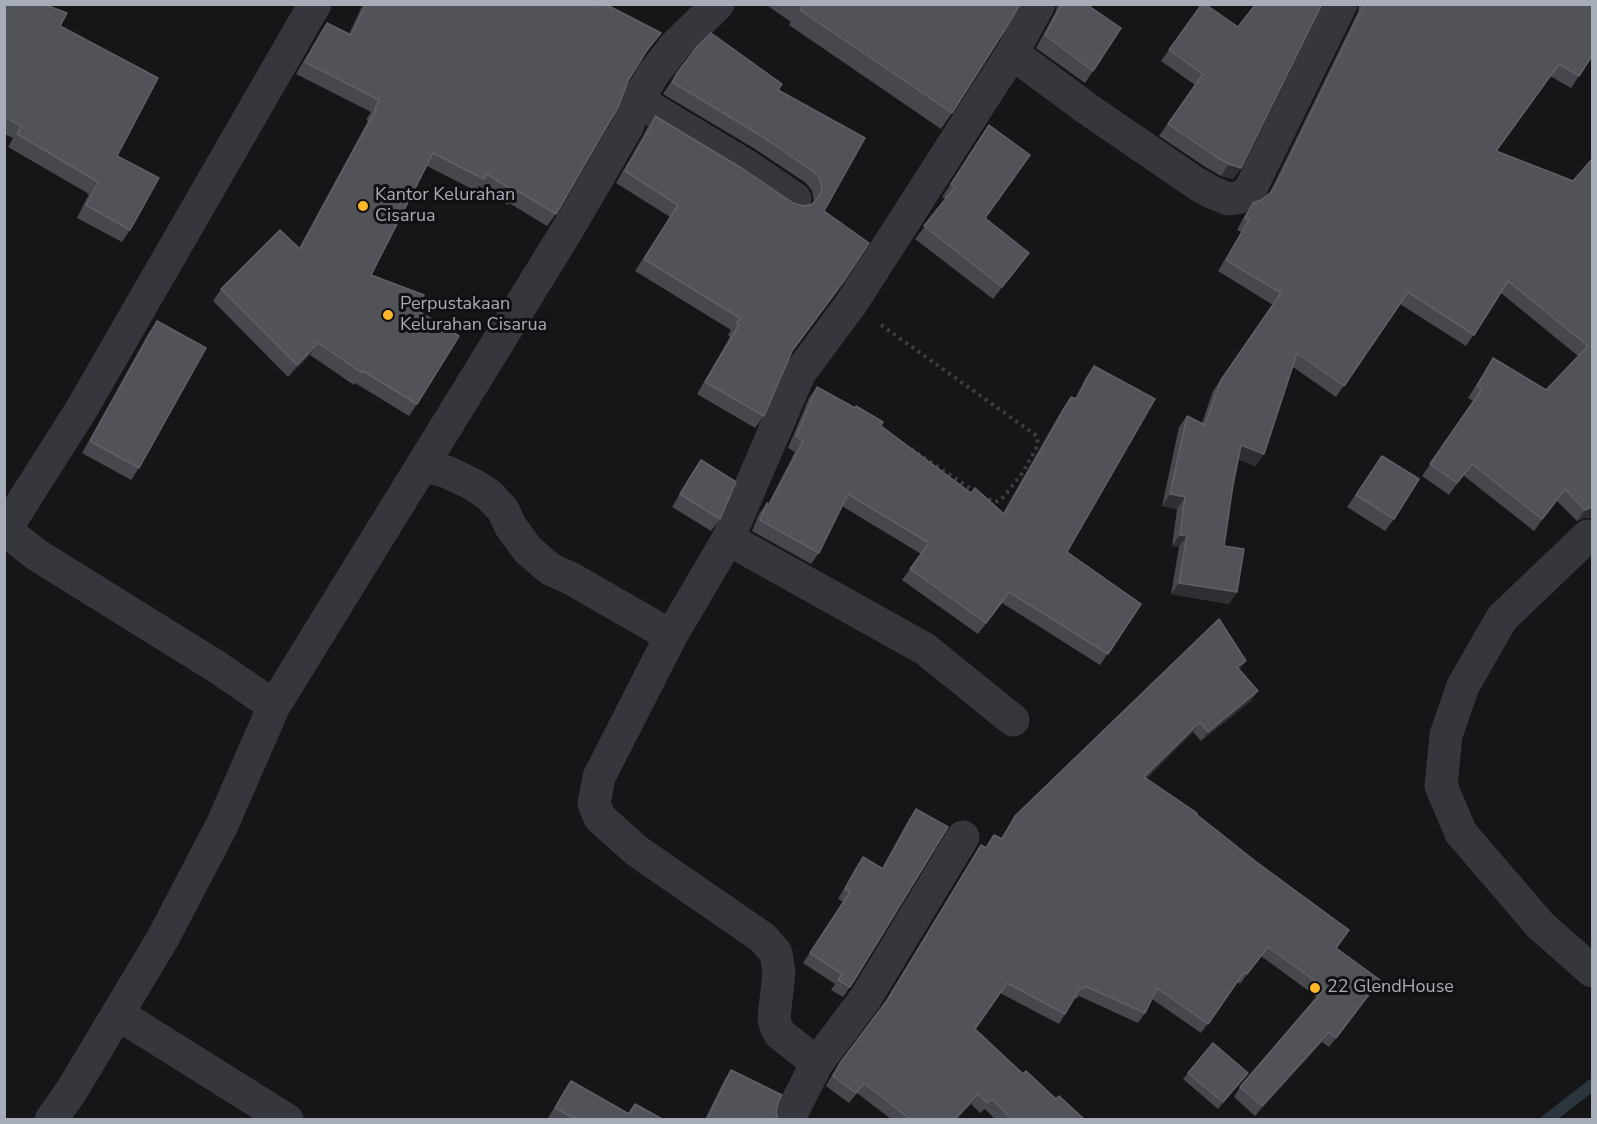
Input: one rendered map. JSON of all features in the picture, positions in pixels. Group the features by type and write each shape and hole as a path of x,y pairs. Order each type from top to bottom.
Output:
{"street":[{"path":"274,706 207,661 37,555 5,530 81,410 315,4"},
{"path":"51,1119 72,1090 163,938 222,825 274,706 569,227 627,127 637,100 653,74 675,46 718,4"},
{"path":"817,1064 780,1034 776,1027 774,1018 779,972 776,953 763,938 637,851 600,818 594,804 599,777 671,636 728,539 799,374 851,303 1012,53 1039,4"},
{"path":"1012,53 1089,110 1197,184 1229,199 1241,197 1250,190 1341,4"},
{"path":"637,100 745,165 795,199"},
{"path":"423,465 447,472 489,495 503,510 511,527 528,550 550,569 572,579 671,636"},
{"path":"1588,536 1502,618 1463,686 1446,735 1441,786 1461,833 1540,925 1593,971"},
{"path":"728,539 925,649 1013,720"},
{"path":"788,1119 817,1064 865,999 963,837"},
{"path":"118,1014 287,1119"}],"path":[{"path":"851,303 1037,436 1038,445 1023,472 1001,500 994,502 903,443"}],"building":[{"path":"4,4 43,4 67,13 60,26 158,78 117,156 159,178 130,230 86,205 98,182 17,134 22,126 4,117"},
{"path":"366,4 591,4 598,8 600,4 605,4 661,33 629,79 618,107 556,214 487,174 484,179 433,153 371,275 424,295 418,311 459,336 417,404 363,371 362,373 318,343 297,365 221,289 280,230 300,249 376,109 379,100 305,62 327,23 351,35"},
{"path":"799,4 1020,4 952,113 800,10 802,7"},
{"path":"1062,4 1086,4 1121,28 1093,71 1045,35"},
{"path":"1202,4 1238,27 1256,4 1322,4 1241,168 1215,156 1168,124 1203,74 1169,50"},
{"path":"1364,4 1593,4 1593,54 1579,76 1559,64 1496,151 1573,181 1593,158 1593,506 1585,510 1565,489 1542,519 1472,464 1457,483 1430,464 1482,389 1477,386 1493,358 1546,390 1588,346 1508,281 1474,335 1408,292 1344,386 1297,353 1264,454 1241,445 1224,546 1244,549 1237,592 1179,583 1187,536 1180,535 1185,497 1170,494 1187,416 1205,425 1221,380 1281,293 1226,260 1249,220 1245,218 1253,203 1261,200 1275,187"},
{"path":"711,33 782,84 778,90 865,138 824,211 869,243 792,351 764,416 705,382 739,325 736,323 740,318 644,259 678,205 625,171 655,116 743,169 793,203 803,206 812,204 818,198 822,189 820,179 814,172 763,137 672,82 697,47"},
{"path":"989,125 1030,155 985,218 1029,253 1002,287 924,226 955,187 951,184"},
{"path":"157,321 206,348 139,468 90,441"},
{"path":"1094,366 1155,399 1067,552 1141,604 1108,654 1009,592 986,623 910,569 929,543 848,494 819,553 760,520 767,503 769,505 803,441 796,436 817,387 883,422 881,426 971,493 975,488 1004,514 1071,397 1076,399"},
{"path":"1382,456 1419,479 1394,519 1356,495"},
{"path":"701,460 736,482 720,519 680,494"},
{"path":"1219,619 1246,661 1237,667 1258,691 1208,732 1200,722 1144,777 1197,813 1255,861 1349,930 1336,948 1380,980 1336,1038 1329,1032 1262,1106 1240,1087 1325,988 1268,947 1247,974 1244,972 1208,1024 1157,988 1145,1013 1085,986 1083,989 1080,988 1065,1014 1007,983 975,1029 1023,1074 1026,1071 1056,1099 1059,1096 1084,1119 1012,1119 992,1099 987,1103 978,1094 955,1119 910,1119 864,1083 856,1093 833,1076 840,1063 888,999 981,845 986,848 994,835 1002,839 1015,816"},
{"path":"916,809 948,827 850,987 838,980 842,974 810,953 850,892 845,889 863,857 883,869"},
{"path":"1213,1043 1248,1073 1223,1102 1188,1073"},
{"path":"731,1070 782,1095 776,1112 778,1119 707,1119"},
{"path":"571,1081 629,1114 635,1104 662,1119 576,1119 555,1108"}],"waterway":[{"path":"1547,1120 1592,1085"}],"place":[{"name":"Kantor Kelurahan Cisarua","path":"363,206"},
{"name":"Perpustakaan Kelurahan Cisarua","path":"388,315"},
{"name":"22 GlendHouse","path":"1315,988"}]}
